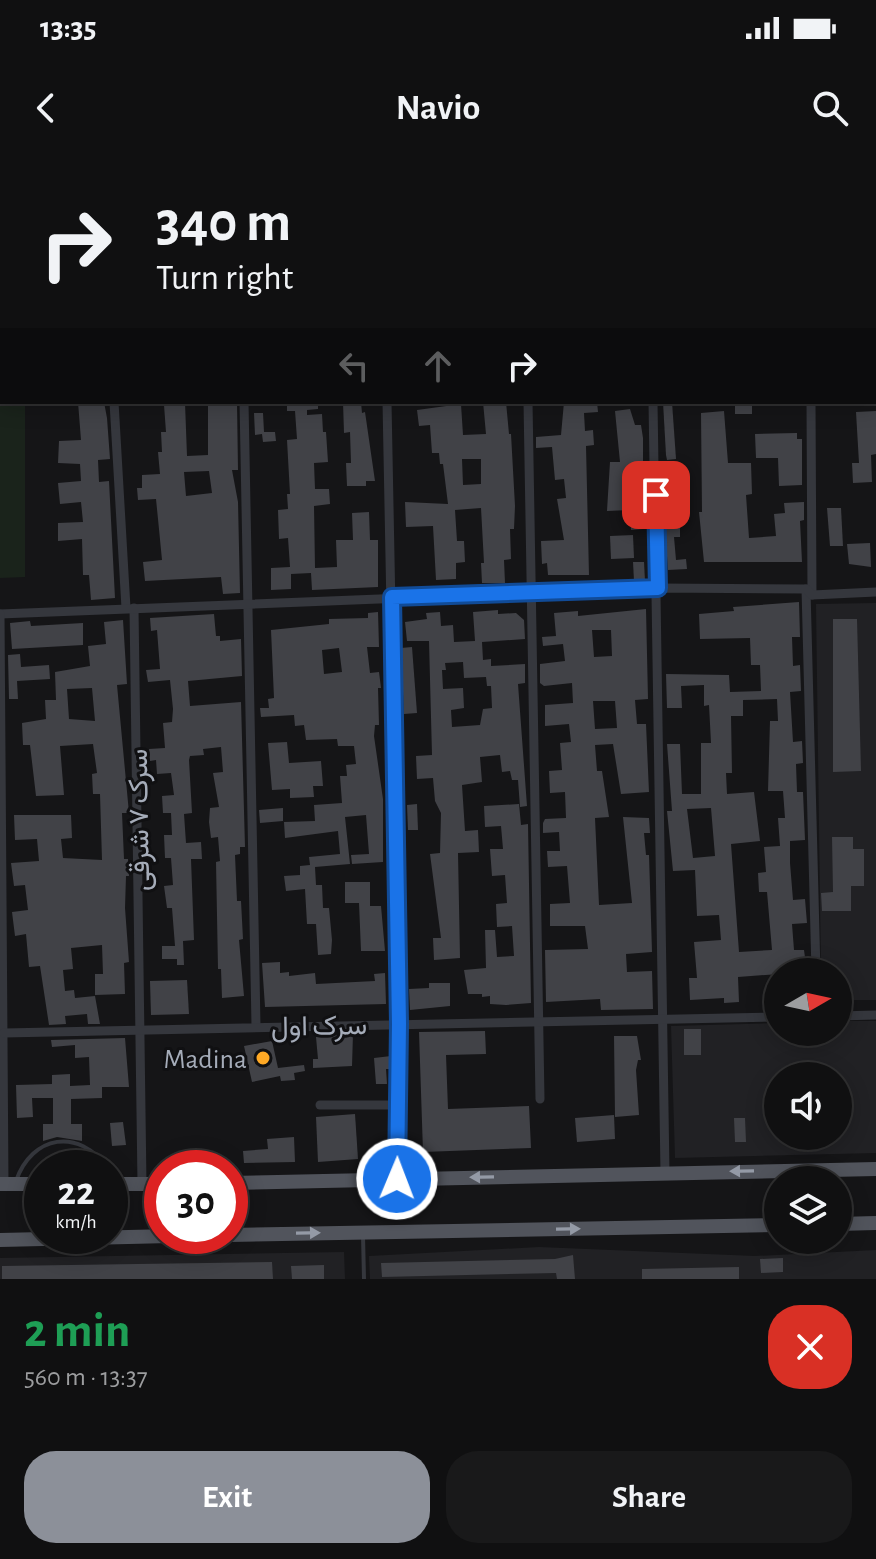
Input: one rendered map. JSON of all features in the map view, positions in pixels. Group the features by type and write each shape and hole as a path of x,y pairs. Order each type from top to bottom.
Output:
{"main road":[{"path":"248,1183 876,1169"},
{"path":"128,1181 142,1184"},
{"path":"852,1224 876,1223"},
{"path":"248,1235 764,1225"},
{"path":"0,1240 144,1237"}],"street":[{"name":"سرک ۷ شرقی","path":"114,404 130,608 142,1032 142,1184"},
{"path":"244,404 256,1026"},
{"path":"387,404 399,1024 397,1179"},
{"path":"528,404 540,1099"},
{"path":"653,404 665,1173"},
{"path":"811,404 809,592 816,958"},
{"path":"6,1184 0,614 658,588 876,592"},
{"path":"852,1016 876,1015"},
{"name":"سرک‌ اول","path":"4,1033 764,1017"},
{"path":"320,1105 398,1105"}],"lane":[{"path":"36,1150 52,1143 81,1144 95,1150"},
{"path":"6,1184 24,1161"},
{"path":"363,1232 364,1279"}],"shaded area":[{"path":"0,404 25,404 25,577 0,578"},
{"path":"876,603 876,1000 852,1000 852,958 821,958 816,604"},
{"path":"852,1021 876,1021 876,1153 675,1158 671,1026 764,1023 764,1046 852,1046"},
{"path":"539,1247 755,1256 852,1254 852,1251 876,1250 876,1279 370,1279 369,1256"},
{"path":"344,1252 345,1279 0,1279 0,1258"}],"building":[{"path":"78,404 104,404 110,459 98,460 99,482 109,481 115,598 91,600 89,575 83,575 82,539 58,541 58,523 83,522 81,502 60,504 58,483 81,481 80,464 58,463 59,441 81,440"},
{"path":"185,404 187,456 208,455 208,404 237,404 238,470 232,470 238,502 240,593 223,594 221,577 145,581 143,562 162,560 156,499 138,500 137,488 142,488 142,475 160,474 158,452 162,452 161,432 166,432 164,405","holes":["209,471 212,493 186,496 184,472"]},
{"path":"287,404 318,404 318,409 307,410 307,415 322,414 323,432 326,432 328,462 314,463 315,489 329,489 330,504 314,506 315,568 337,567 336,540 353,540 352,513 369,512 370,540 378,540 378,587 312,590 311,573 291,574 291,589 271,590 271,568 290,567 288,538 279,539 278,510 288,509 287,494 290,494 287,440 297,439 295,411 287,411"},
{"path":"343,404 361,404 375,481 366,481 366,486 347,486 346,463 351,463 350,432 344,433"},
{"path":"461,404 463,435 486,434 483,404 506,404 515,506 514,529 510,529 511,559 504,560 505,583 482,583 481,508 455,510 457,541 464,541 465,562 456,563 456,579 436,580 433,526 406,527 405,502 448,504 443,464 440,464 439,453 432,453 430,425 419,426 417,410","holes":["462,459 481,459 481,484 463,485"]},
{"path":"564,404 597,404 598,412 584,413 585,431 593,430 594,445 586,446 589,575 548,575 547,563 542,564 541,541 564,540 557,499 566,498 564,479 555,480 552,447 536,448 536,437 561,435"},
{"path":"663,404 672,404 676,459 667,460"},
{"path":"735,404 752,404 752,414 735,414"},
{"path":"630,409 635,425 641,425 643,438 643,529 631,530 630,510 607,511 610,462 620,462 615,411"},
{"path":"724,411 728,463 751,463 752,494 746,495 749,538 776,536 774,514 785,513 784,503 804,502 804,520 800,521 802,562 704,562 699,512 702,512 701,413"},
{"path":"876,411 876,454 871,455 872,482 853,483 852,463 859,463 856,412"},
{"path":"254,413 263,413 264,432 275,432 276,441 263,442 262,434 255,435"},
{"path":"797,433 797,439 802,439 802,485 779,486 778,458 756,458 755,434"},
{"path":"827,508 841,508 843,546 830,546"},
{"path":"664,513 680,513 680,537 674,537 676,560 686,559 687,569 668,570"},
{"path":"633,535 634,558 611,559 610,536"},
{"path":"870,543 871,567 849,564 847,544"},
{"path":"633,562 644,562 645,581 634,581"},
{"path":"799,602 800,637 792,637 793,666 800,665 801,691 790,692 793,742 802,741 803,763 796,764 797,792 803,792 805,840 790,841 790,863 793,900 805,899 807,923 792,924 794,950 804,950 805,958 764,958 764,975 738,977 739,1002 724,1003 724,998 690,1000 689,978 697,978 694,942 721,940 719,915 697,916 695,870 673,871 667,811 672,811 667,744 680,744 682,794 701,794 701,743 711,743 709,705 704,706 704,685 681,686 682,708 667,708 666,674 729,675 730,692 761,691 760,665 751,665 750,638 700,639 699,614 734,611 733,607","holes":["777,699 778,721 770,721 768,791 783,791 785,818 778,818 780,846 764,847 766,872 758,873 759,892 767,892 772,950 739,952 731,844 760,841 754,792 727,794 726,773 732,773 731,716 743,716 743,700","711,808 715,856 693,858 687,809"]},
{"path":"646,609 648,699 635,700 637,724 646,724 649,792 621,794 613,744 595,745 597,771 602,771 609,817 595,818 599,905 632,903 623,817 649,818 650,833 644,833 646,855 649,855 652,952 626,954 627,972 652,971 653,1009 601,1010 600,999 546,1002 545,950 588,949 585,926 550,926 550,904 570,903 567,866 548,867 547,851 560,851 559,832 543,833 545,819 566,818 565,792 550,793 549,771 562,770 560,743 571,742 569,724 545,726 545,705 573,703 572,683 544,686 540,683 540,664 565,661 563,644 543,646 542,637 556,636 554,613 578,611 578,616","holes":["592,630 611,630 612,656 594,657","593,701 615,701 617,728 595,729"]},
{"path":"498,610 498,614 516,613 524,620 525,639 482,642 483,660 491,659 491,666 525,664 525,683 518,684 527,806 520,807 518,780 512,780 510,771 502,772 500,755 480,757 482,782 462,785 465,831 478,830 479,852 458,853 460,958 434,960 433,938 441,938 430,854 440,853 441,813 435,801 433,778 417,779 416,756 432,755 429,641 407,641 405,622 427,619 426,613 440,612 441,626 453,625 454,642 475,641 473,612","holes":["463,662 464,678 486,677 487,686 491,686 492,708 483,709 480,725 452,727 451,710 464,708 463,688 443,689 442,670 446,670 445,663"]},
{"path":"378,612 379,647 367,647 370,673 379,672 381,688 378,688 379,725 375,725 374,736 383,799 383,862 352,864 351,855 369,854 366,815 345,817 350,864 315,867 316,885 322,885 323,908 329,908 332,940 331,954 318,955 316,924 307,924 305,889 286,891 284,876 300,875 300,866 310,865 309,857 340,854 338,831 285,838 284,822 315,821 314,805 342,803 340,776 347,776 346,765 356,764 354,746 338,746 337,739 306,740 304,725 295,726 294,715 261,717 260,708 269,708 268,699 274,698 271,630 329,624 329,619 368,618 368,613","holes":["339,648 342,672 324,674 322,650"]},
{"path":"214,614 216,636 220,636 220,641 241,639 242,676 188,681 190,706 241,702 245,847 240,847 240,854 235,855 237,901 241,901 243,939 239,940 244,996 222,998 221,969 218,969 216,862 220,861 218,837 211,838 209,822 210,808 219,807 213,773 223,772 221,747 203,749 204,755 190,756 189,760 192,813 184,814 186,843 201,842 202,859 191,859 194,940 183,941 184,965 177,965 177,959 162,959 162,946 175,946 172,908 167,908 164,886 173,885 171,858 165,858 164,835 172,835 171,813 163,813 162,796 174,795 171,773 157,774 156,760 150,761 149,749 165,748 163,723 172,722 173,709 170,680 148,682 146,670 160,669 157,630 151,631 150,618"},
{"path":"833,619 857,619 861,771 833,772"},
{"path":"123,620 127,684 117,685 129,813 122,813 124,859 128,859 129,876 126,876 129,962 124,963 125,994 95,995 95,974 103,974 102,945 71,948 73,969 63,970 65,991 74,990 75,998 95,996 100,1024 88,1024 87,1014 65,1016 66,1024 49,1025 40,966 29,967 26,934 15,936 12,912 28,910 25,885 14,886 11,863 39,861 37,839 15,840 14,815 71,815 72,838 61,839 63,858 102,860 100,794 93,794 92,774 97,773 93,744 60,746 64,795 36,796 30,745 23,745 22,723 46,719 45,700 56,700 55,672 90,666 88,646 106,644 104,622","holes":["92,688 95,721 69,719 67,689"]},
{"path":"30,621 31,626 83,623 83,645 12,649 10,623"},
{"path":"412,647 417,713 404,714 401,648"},
{"path":"20,654 21,667 49,665 50,679 17,681 18,699 9,699 8,655"},
{"path":"287,742 289,763 321,761 323,786 313,786 314,797 290,798 290,789 272,790 268,743"},
{"path":"417,804 418,830 408,830 407,805"},
{"path":"519,804 521,825 528,824 531,1003 490,1004 490,996 468,994 464,970 486,968 485,930 495,930 497,957 514,956 512,926 497,927 496,904 507,903 505,875 492,876 490,849 503,849 501,826 485,827 484,806"},
{"path":"283,808 283,821 260,823 259,810"},
{"path":"832,837 853,837 853,849 864,849 864,886 851,886 851,911 822,911 821,893 833,892"},
{"path":"345,882 370,882 370,906 381,906 385,951 361,951 359,903 345,903"},
{"path":"280,962 280,973 289,972 289,976 315,973 316,984 375,981 374,974 385,973 386,1004 265,1007 262,963"},
{"path":"187,980 189,1014 151,1015 150,981"},
{"path":"429,983 450,983 450,1006 410,1010 409,989 429,988"},
{"path":"684,1029 701,1029 701,1055 684,1055"},
{"path":"485,1031 486,1054 446,1055 448,1109 529,1106 531,1148 423,1152 419,1032"},
{"path":"353,1034 352,1066 313,1068 313,1059 318,1059 316,1037"},
{"path":"614,1036 637,1036 641,1060 638,1060 636,1070 639,1115 615,1117"},
{"path":"125,1038 129,1087 102,1087 102,1098 71,1099 71,1124 82,1124 82,1141 57,1137 43,1141 43,1124 53,1124 53,1098 32,1098 33,1117 17,1118 16,1085 52,1084 52,1075 70,1074 70,1086 90,1085 89,1057 75,1058 75,1045 52,1047 51,1040"},
{"path":"272,1041 278,1068 304,1065 305,1071 294,1073 295,1080 281,1081 280,1076 252,1082 244,1046"},
{"path":"391,1056 391,1069 386,1069 387,1084 376,1084 374,1058"},
{"path":"355,1114 358,1159 318,1162 316,1117"},
{"path":"614,1115 615,1139 577,1142 575,1118"},
{"path":"734,1118 745,1118 746,1142 735,1142"},
{"path":"123,1122 126,1145 112,1146 110,1123"},
{"path":"294,1137 295,1162 248,1163 248,1151 268,1149 267,1139"},
{"path":"573,1255 575,1279 557,1279 556,1273 382,1277 381,1263 555,1259"},
{"path":"783,1258 783,1272 761,1273 760,1259"},
{"path":"272,1262 273,1279 2,1279 2,1266"},
{"path":"324,1265 324,1279 292,1279 291,1266"},
{"path":"739,1267 739,1279 642,1279 642,1269"}],"place":[{"name":"Madina","path":"263,1058"}],"route":[{"path":"397,1179 399,1024 392,597 658,588 656,495"}]}
